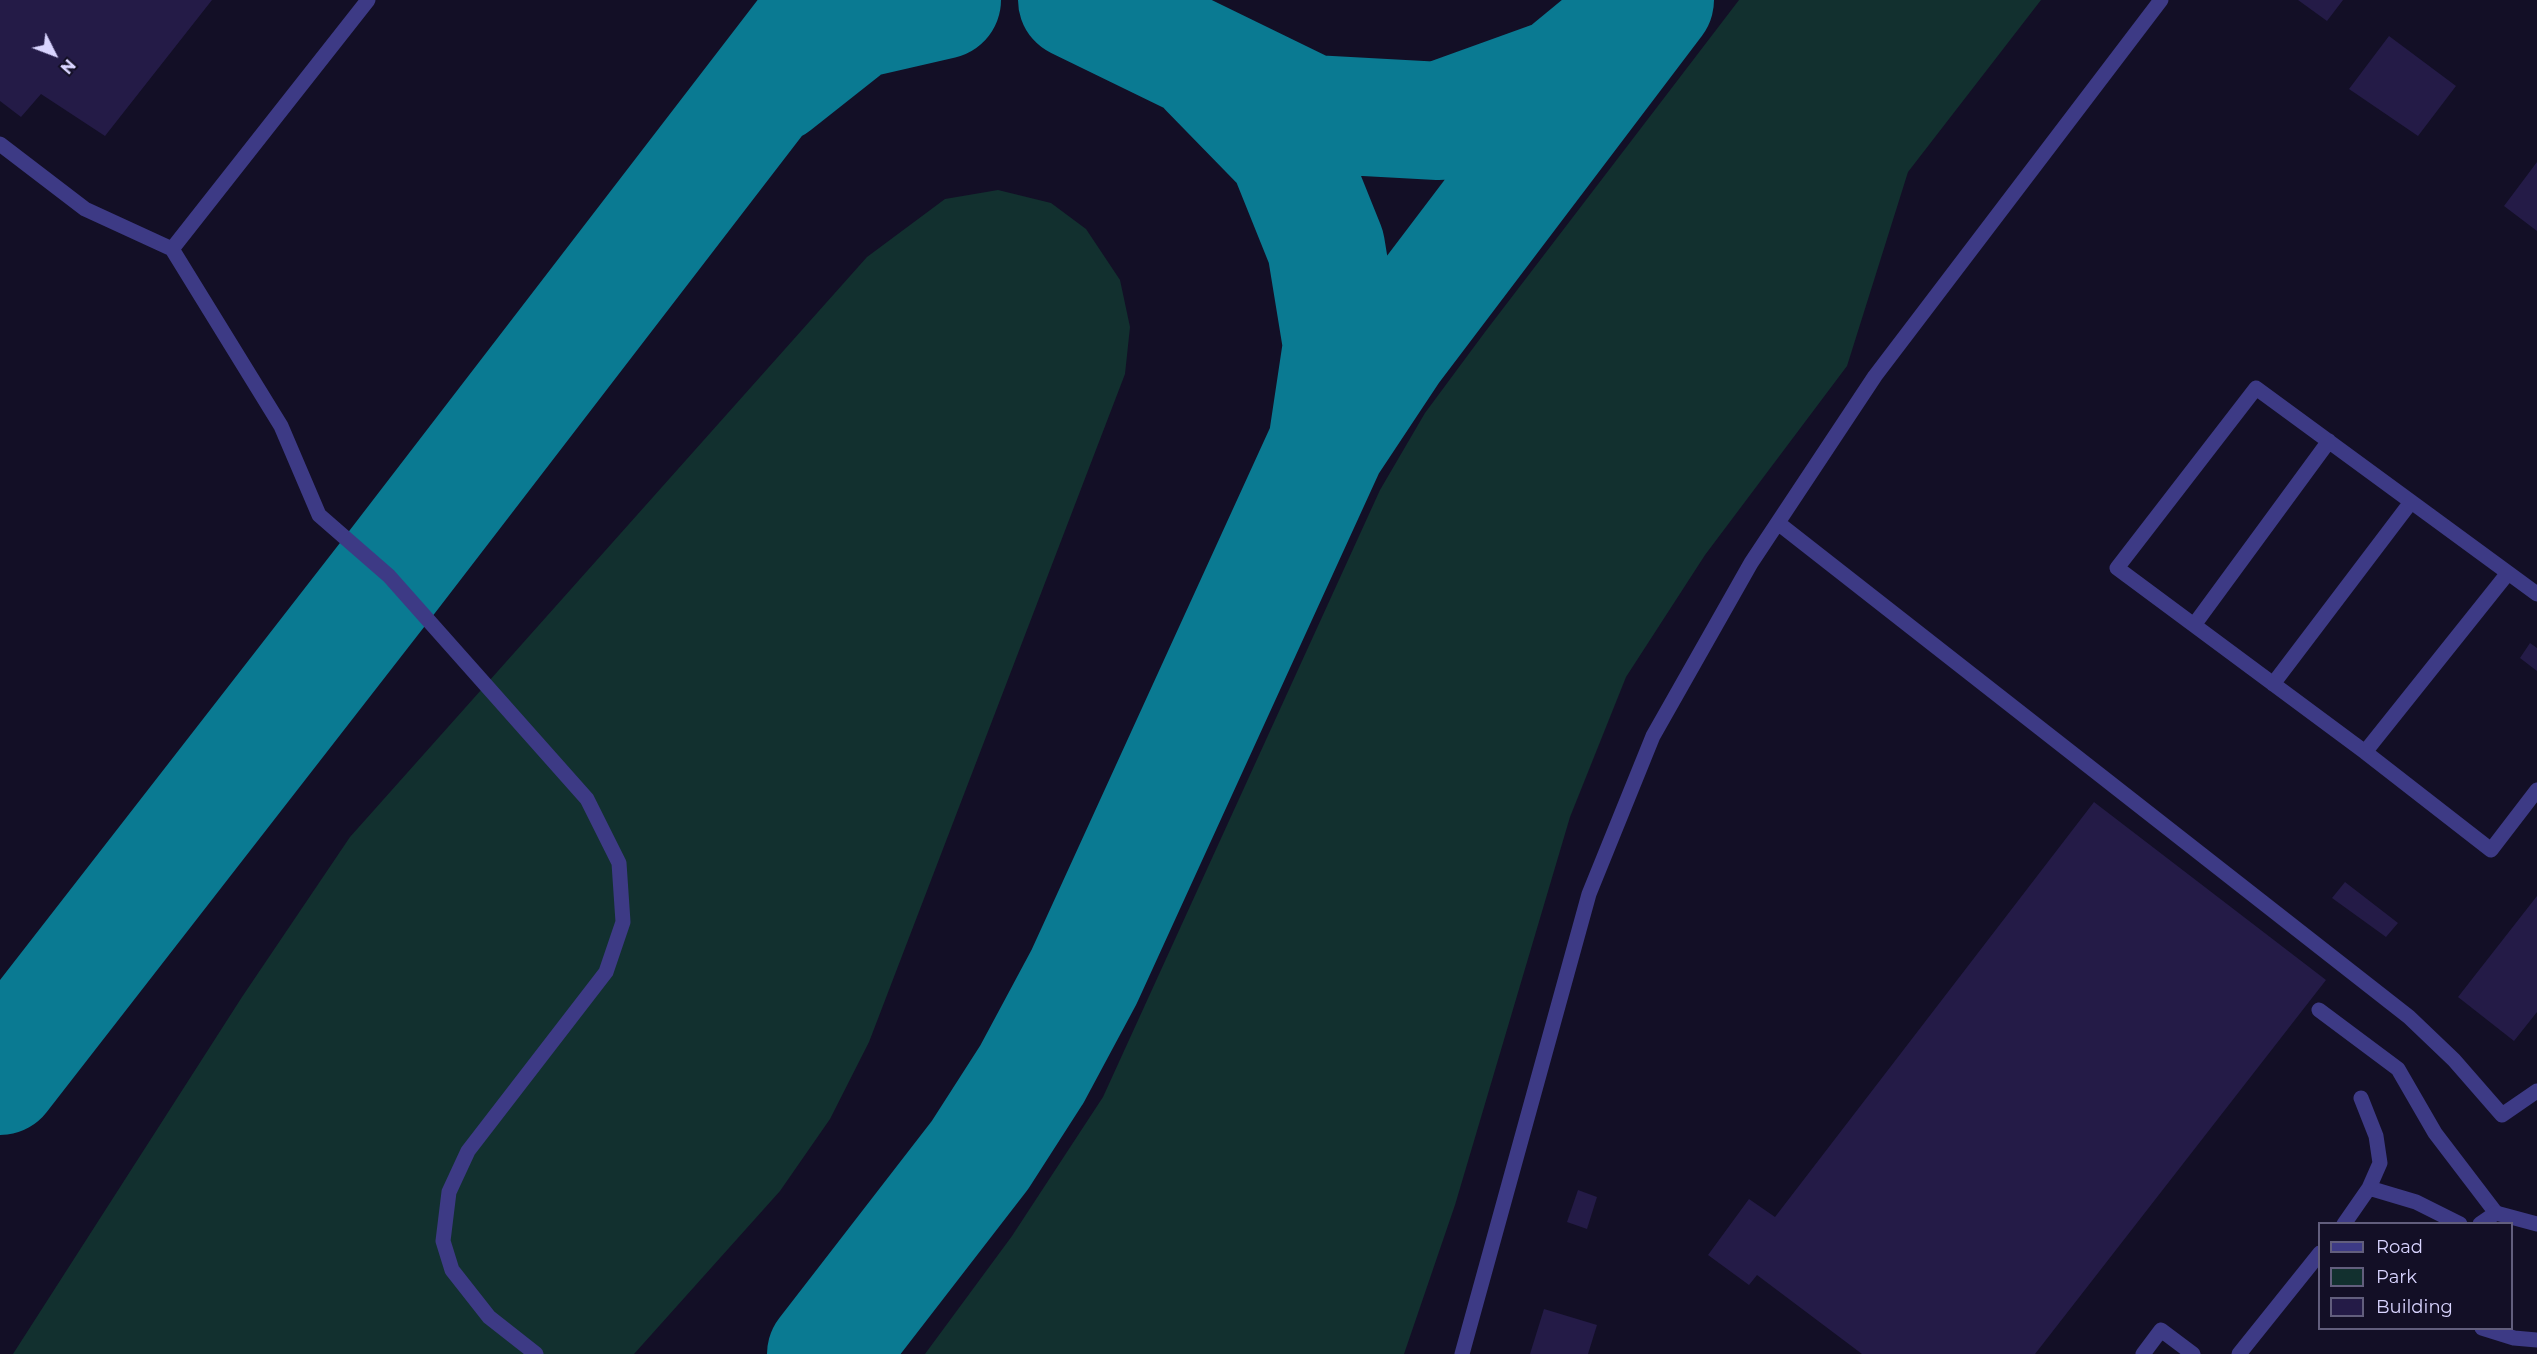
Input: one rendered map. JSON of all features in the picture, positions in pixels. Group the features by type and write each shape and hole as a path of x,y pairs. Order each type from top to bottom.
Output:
{"street":[{"path":"172,249 368,0"},
{"path":"1462,1354 1589,894 1653,736 1751,563 1875,376 2161,0"},
{"path":"0,144 85,209 172,249 281,426 319,515 388,576 587,799 618,863 623,922 606,972 468,1151 449,1192 443,1241 452,1269 489,1317 536,1354"},
{"path":"2537,594 2256,388 2117,568 2365,752 2491,850 2537,790"},
{"path":"2194,625 2329,441"},
{"path":"2273,684 2411,502"},
{"path":"1778,523 2409,1017 2454,1060 2502,1114 2537,1091"},
{"path":"2365,752 2508,573"},
{"path":"2319,1010 2398,1069 2435,1133 2496,1213 2537,1224"},
{"path":"2345,1222 2369,1188 2380,1163 2376,1136 2361,1098"},
{"path":"2369,1188 2416,1202 2456,1222"},
{"path":"2483,1222 2496,1213"},
{"path":"2239,1354 2318,1254"},
{"path":"2143,1354 2161,1330 2193,1354"},
{"path":"2486,1330 2514,1338 2537,1341"}],"green space":[{"path":"1739,0 2041,0 1908,172 1847,366 1705,555 1626,677 1570,817 1455,1205 1404,1354 925,1354 1012,1236 1103,1097 1380,490 1425,413"},
{"path":"998,190 1051,203 1086,229 1120,280 1130,327 1125,374 869,1042 830,1119 780,1191 634,1354 13,1354 242,997 350,837 867,257 945,199"}],"building":[{"path":"0,0 212,0 105,136 41,94 21,117 0,101"},
{"path":"2298,0 2343,0 2327,21"},
{"path":"2389,36 2456,86 2418,136 2349,89"},
{"path":"2537,162 2537,231 2504,206"},
{"path":"2530,643 2537,648 2537,671 2520,658"},
{"path":"2094,802 2326,980 2035,1354 1862,1354 1757,1275 1749,1285 1708,1255 1749,1199 1775,1217"},
{"path":"2345,882 2398,923 2386,937 2332,898"},
{"path":"2537,896 2537,1012 2514,1041 2458,997"},
{"path":"1578,1190 1597,1197 1587,1229 1567,1222"},
{"path":"1544,1309 1597,1325 1588,1354 1530,1354"}],"taxiway":[{"path":"0,1076 389,576 832,0"},
{"path":"774,84 855,20 942,0"},
{"path":"1077,0 1311,114 1439,121 1561,77 1611,36"},
{"path":"826,1354 980,1155 1032,1074 1084,977 1327,445 1392,347 1655,0"},
{"path":"1208,69 1287,150 1326,247 1342,345 1327,445"}]}
